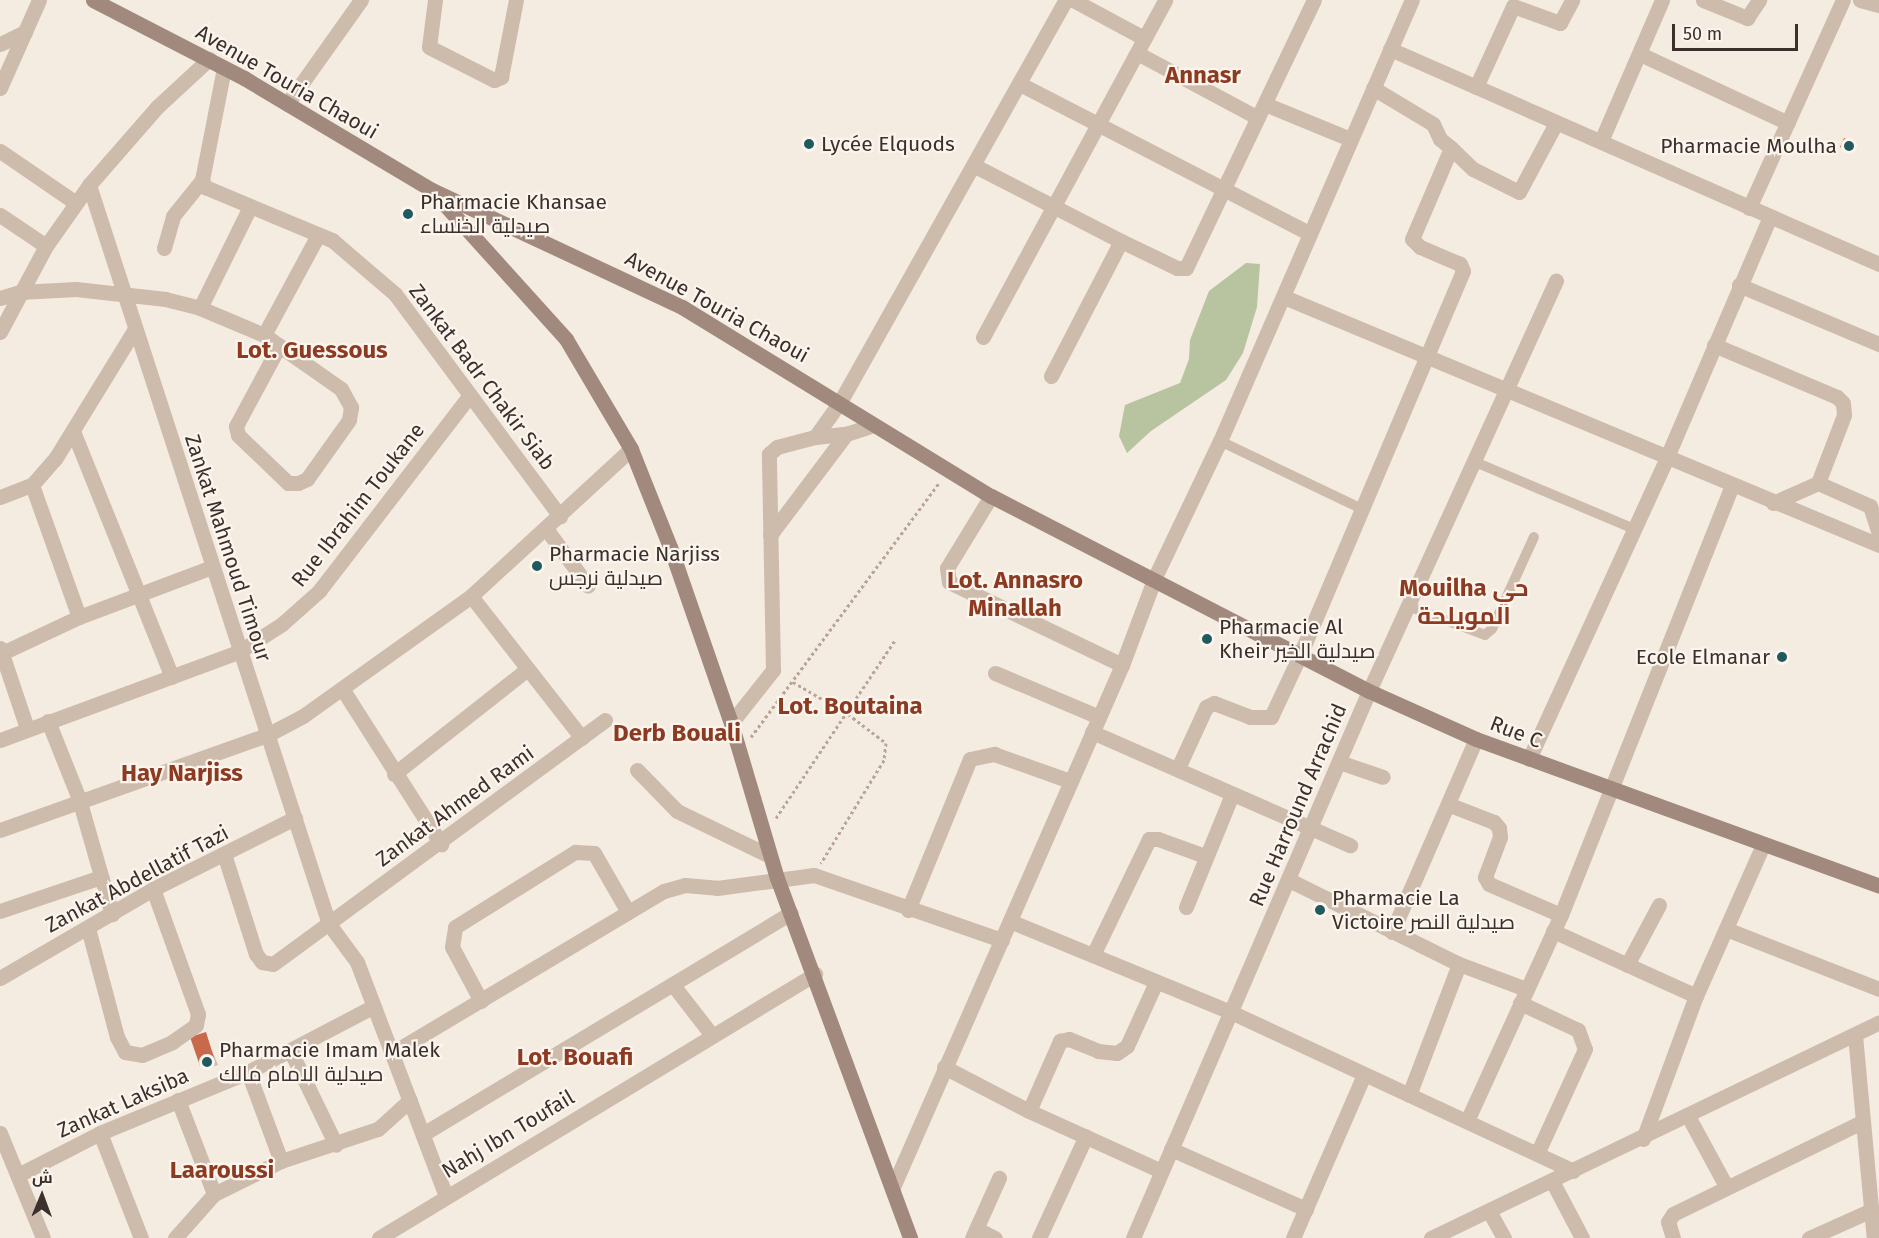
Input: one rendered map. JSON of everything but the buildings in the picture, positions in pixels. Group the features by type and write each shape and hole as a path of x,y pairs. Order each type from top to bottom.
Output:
{"street":[{"path":"0,88 39,0"},
{"name":"Avenue Touria Chaoui","path":"93,0 209,59 432,190 682,307 991,496 1155,577"},
{"path":"287,104 361,0"},
{"path":"435,0 429,47 494,80 501,77 516,0"},
{"path":"815,437 840,402 975,166 1066,0"},
{"path":"1073,0 1144,38"},
{"path":"983,338 1165,0"},
{"path":"975,166 1121,241 1177,268 1186,268 1314,0"},
{"path":"893,1187 1122,665 1155,577 1220,441 1412,0"},
{"path":"1476,87 1513,6 1560,23 1572,0"},
{"path":"1601,141 1662,0"},
{"path":"1703,0 1747,18 1759,0"},
{"path":"1749,208 1843,0"},
{"path":"1860,0 1879,5"},
{"path":"0,44 25,32"},
{"path":"1390,49 1879,264"},
{"path":"1137,53 1262,111 1350,139"},
{"path":"1640,54 1788,123"},
{"path":"0,332 45,246 89,184 157,107 209,59"},
{"path":"164,248 173,216 203,184 224,68"},
{"path":"1020,84 1224,192 1310,234"},
{"path":"1373,88 1433,124 1440,139 1473,169 1519,192 1556,123"},
{"path":"1178,768 1206,707 1214,703 1251,717 1271,717 1300,656 1463,271 1461,264 1420,247 1412,233 1450,148"},
{"path":"0,151 76,203"},
{"name":"Zankat Mahmoud Timour","path":"89,184 329,924 357,962 446,1196"},
{"name":"Zankat Badr Chakir Siab","path":"203,184 317,237 332,240 395,294 560,516"},
{"path":"432,190 566,339 631,449 670,547 741,751 777,879 815,974 910,1238"},
{"path":"200,308 250,207"},
{"path":"0,215 45,246"},
{"path":"1529,759 1667,457 1770,217"},
{"path":"264,335 317,237"},
{"path":"1051,376 1121,241"},
{"name":"Rue Harround Arrachid","path":"1133,1238 1233,1012 1369,691 1508,391 1556,281"},
{"path":"1739,285 1879,344"},
{"path":"0,298 20,292 76,289 124,293 200,308 264,335 279,345 341,389 351,407 349,420 307,478 298,483 288,483 238,435 236,426 279,345"},
{"path":"1284,297 1732,486 1879,545"},
{"path":"0,497 32,485 74,431 135,329"},
{"path":"1714,345 1837,397 1843,403 1844,415 1818,483 1773,503"},
{"name":"Rue Ibrahim Toukane","path":"0,740 27,728 240,651 282,624 319,591 470,395"},
{"path":"731,723 773,670 769,454 777,447 815,437 846,434 873,425"},
{"path":"74,431 172,677"},
{"path":"770,535 846,434"},
{"path":"0,830 79,799 267,735 342,690 471,596 547,530 631,449"},
{"path":"1818,483 1870,506 1879,534"},
{"path":"32,485 79,617"},
{"path":"1467,1121 1561,915 1614,789 1732,486"},
{"path":"991,496 947,568 949,582 1122,665"},
{"path":"547,530 588,586"},
{"path":"27,728 1,651 79,617 140,596 212,567"},
{"name":"Rue C","path":"1155,577 1369,691 1476,739 1879,886"},
{"path":"471,596 526,670 582,738"},
{"path":"394,774 526,670"},
{"path":"995,673 1099,717"},
{"path":"342,690 441,844"},
{"name":"Zankat Ahmed Rami","path":"224,854 262,962 273,964 441,844 605,720"},
{"path":"48,721 79,799 112,914"},
{"path":"1092,732 1350,845"},
{"path":"1392,932 1450,805 1476,739"},
{"path":"908,910 970,759 994,754 1071,781"},
{"path":"1339,762 1383,777"},
{"path":"637,770 677,812 770,856"},
{"path":"1186,907 1232,794"},
{"path":"1450,805 1494,822 1499,828 1500,837 1485,877 1489,884 1561,915"},
{"name":"Zankat Abdellatif Tazi","path":"0,978 153,889 295,818"},
{"path":"1093,955 1149,840 1158,839 1205,856"},
{"path":"1643,1139 1696,996 1763,845"},
{"path":"481,1000 452,947 455,927 575,852 594,853 628,912"},
{"path":"392,1053 664,891 685,885 717,888 814,875 908,910 1002,940"},
{"path":"0,911 101,877"},
{"path":"1289,880 1523,996 1578,1030 1585,1049 1537,1154"},
{"path":"88,928 114,1030 125,1052 142,1055 172,1042 196,1025 198,1014 153,889"},
{"path":"1627,965 1659,905"},
{"path":"423,1134 673,986 791,913"},
{"path":"1010,921 1233,1012 1573,1171"},
{"path":"1726,929 1879,989"},
{"path":"1553,931 1696,996"},
{"path":"1409,1095 1459,964"},
{"name":"Nahj Ibn Toufail","path":"379,1238 711,1034 815,974"},
{"path":"1029,1111 1060,1041 1069,1039 1098,1052 1117,1053 1127,1046 1156,982"},
{"path":"673,986 711,1034"},
{"name":"Zankat Laksiba","path":"18,1175 100,1133 291,1052 374,1006"},
{"path":"1431,1238 1643,1139 1879,1023"},
{"path":"1855,1035 1862,1122 1873,1177 1874,1238"},
{"path":"291,1052 336,1145"},
{"path":"944,1068 1029,1111 1161,1171"},
{"path":"248,1072 281,1161"},
{"path":"1293,1238 1364,1075"},
{"path":"178,1100 214,1194"},
{"path":"175,1238 214,1194 281,1161 336,1145 378,1129 410,1100"},
{"path":"1688,1116 1726,1185"},
{"path":"1673,1238 1668,1222 1673,1214 1726,1185 1862,1122"},
{"path":"0,1133 43,1238"},
{"path":"100,1133 141,1238"},
{"path":"1039,1238 1086,1136"},
{"path":"1171,1149 1306,1209"},
{"path":"995,1238 974,1233 999,1178"},
{"path":"1552,1180 1582,1238"},
{"path":"1809,1238 1872,1210"},
{"path":"1489,1211 1503,1238"}],"lane":[{"path":"1220,441 1362,509"},
{"path":"1475,462 1634,529"},
{"path":"1408,606 1485,635 1492,629 1534,537"}],"path":[{"path":"741,751 948,471"},
{"path":"764,836 896,640"},
{"path":"793,682 881,736 887,751 814,875"}],"green space":[{"path":"1246,263 1260,264 1257,307 1243,353 1226,380 1151,431 1127,453 1119,436 1125,405 1180,383 1189,359 1190,340 1209,291"}],"place":[{"name":"Lycée Elquods","path":"809,144"},
{"name":"Pharmacie Moulha","path":"1849,146"},
{"name":"Pharmacie Khansae صيدلية الخنساء","path":"408,214"},
{"name":"Pharmacie Narjiss صيدلية نرجس","path":"537,566"},
{"name":"Pharmacie Al Kheir صيدلية الخير","path":"1207,639"},
{"name":"Ecole Elmanar","path":"1782,657"},
{"name":"Pharmacie La Victoire صيدلية النصر","path":"1320,910"},
{"name":"Pharmacie Imam Malek صيدلية الامام مالك","path":"207,1062"}],"district":[{"name":"Annasr","path":"1203,76"},
{"name":"Lot. Guessous","path":"312,351"},
{"name":"Lot. Annasro Minallah","path":"1015,595"},
{"name":"Mouilha حي المويلحة","path":"1464,603"},
{"name":"Lot. Boutaina","path":"850,707"},
{"name":"Derb Bouali","path":"677,734"},
{"name":"Hay Narjiss","path":"182,774"},
{"name":"Lot. Bouafi","path":"575,1058"},
{"name":"Laaroussi","path":"222,1171"}]}
